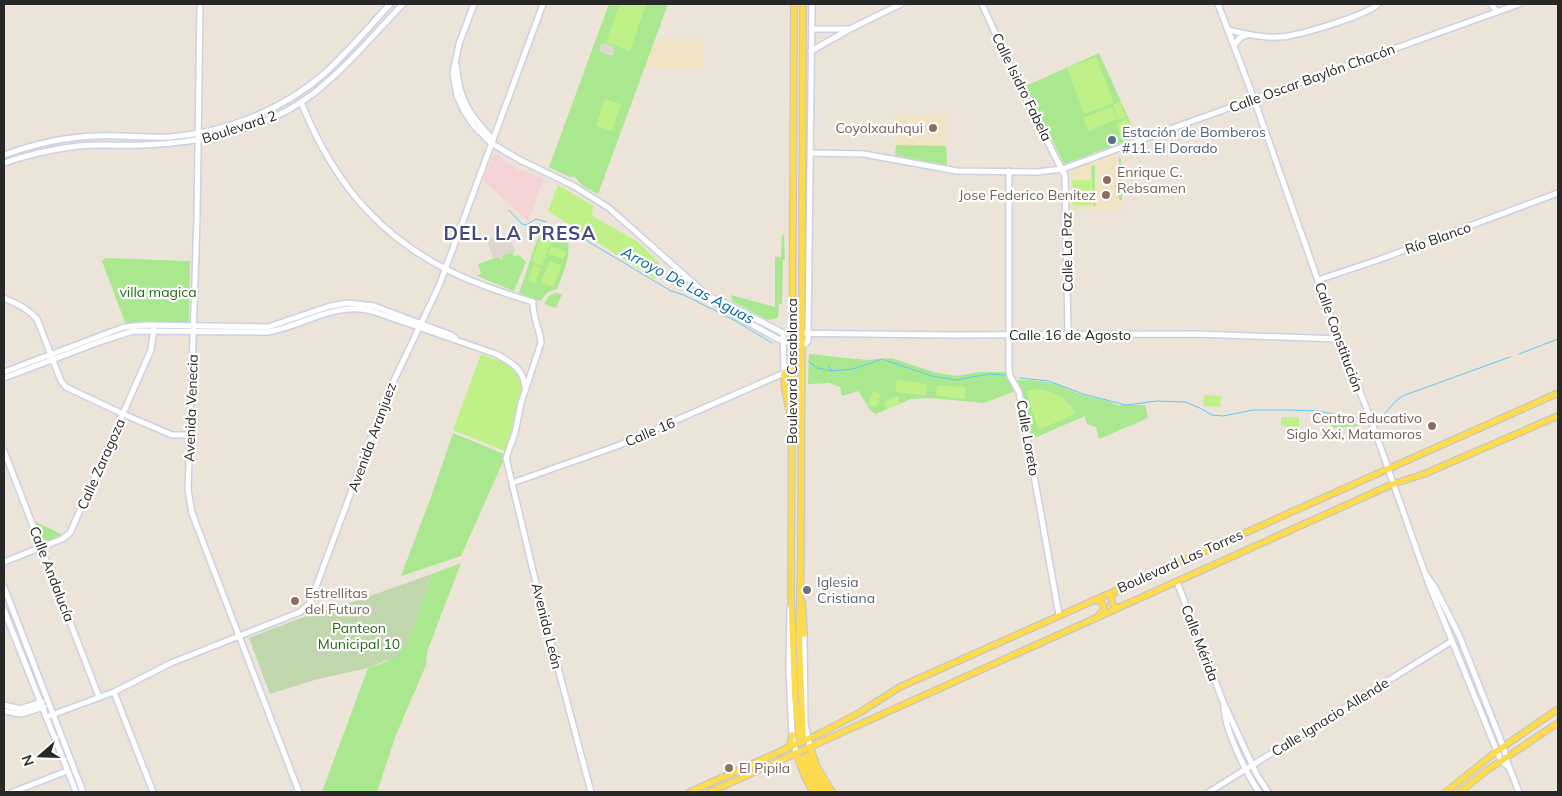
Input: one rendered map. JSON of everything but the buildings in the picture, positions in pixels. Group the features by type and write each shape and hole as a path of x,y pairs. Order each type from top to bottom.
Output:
{"main road":[{"name":"Boulevard Casablanca","path":"794,4 791,595 796,705 804,738"},
{"name":"Boulevard Casablanca","path":"803,4 799,662 804,738"},
{"path":"784,373 792,425"},
{"name":"Boulevard Las Torres","path":"690,792 795,746 804,738 858,713 900,687 1558,393"},
{"name":"Boulevard Las Torres","path":"710,792 1393,484 1493,445 1558,416"},
{"path":"1117,608 1112,604 1111,598 1121,588"},
{"path":"800,592 803,604 804,634"},
{"path":"1090,602 1100,601 1104,606 1103,611 1096,618"},
{"path":"1446,792 1503,746 1558,709"},
{"path":"1460,792 1475,779 1558,723"},
{"path":"783,751 790,745 792,735"},
{"path":"810,747 823,778 832,792"},
{"path":"796,753 813,792"},
{"path":"819,792 812,779 806,756 818,781 826,792"}],"street":[{"name":"Avenida Venecia","path":"200,4 194,329 188,490 190,505 300,792"},
{"name":"Boulevard 2","path":"4,155 27,147 73,137 158,137 198,134 231,125 278,105 306,88 341,58 390,4"},
{"name":"Boulevard 2","path":"4,163 30,155 76,146 142,145 198,140 264,121 301,102 318,90 346,64 403,4"},
{"path":"474,4 459,44 453,73 453,82 462,107 474,126 497,146 595,199 622,218 719,306 782,340 801,344 807,343 808,333 812,4"},
{"name":"Avenida Aranjuez","path":"46,717 114,692 171,663 300,612 310,603 387,395 434,298 446,268 543,4"},
{"path":"811,51 901,4"},
{"name":"Calle Isidro Fabela","path":"982,4 1018,83 1062,169"},
{"name":"Calle Constitución","path":"1218,4 1426,575 1501,761"},
{"path":"1228,30 1269,37 1291,36 1366,12 1378,4"},
{"path":"1490,4 1497,12"},
{"name":"Calle Oscar Baylón Chacón","path":"810,153 864,154 957,171 1037,172 1062,169 1519,4"},
{"path":"812,29 850,29"},
{"path":"1234,45 1240,38 1249,34"},
{"path":"301,102 331,165 357,199 380,224 417,252 446,268"},
{"name":"Calle La Paz","path":"1062,169 1065,176 1068,335"},
{"name":"Calle Loreto","path":"1008,171 1009,373 1020,392 1060,615"},
{"name":"Río Blanco","path":"1318,280 1378,260 1558,193"},
{"name":"Avenida León","path":"446,268 471,281 534,302 534,314 540,343 507,456 543,612 591,792"},
{"path":"709,297 725,303 783,333 784,373"},
{"path":"4,298 32,312 37,319 61,381 66,387 172,435 190,435"},
{"path":"4,372 133,331 154,328 268,328 330,306 348,302 369,305 420,326 451,335 456,340 496,354 510,361 519,370 524,377 526,387"},
{"name":"Calle Zaragoza","path":"4,562 70,533 151,350 154,328"},
{"name":"Calle 16 de Agosto","path":"783,333 1009,336 1197,334 1339,339"},
{"path":"4,378 52,357"},
{"name":"Calle 16","path":"512,484 626,442 784,373"},
{"name":"Calle Andalucía","path":"4,450 99,697"},
{"name":"Calle Constitución","path":"1426,575 1434,586 1459,635 1519,792"},
{"name":"Calle Mérida","path":"1176,582 1226,712"},
{"path":"4,587 83,792"},
{"path":"791,595 788,671 792,735 796,753"},
{"path":"4,610 76,792"},
{"path":"804,634 804,738 810,747"},
{"name":"Calle Ignacio Allende","path":"1209,792 1452,641"},
{"path":"114,692 153,792"},
{"path":"4,705 20,708 49,703"},
{"path":"4,711 21,714 41,705"},
{"path":"1226,712 1257,776 1268,792"},
{"path":"1226,712 1233,740 1259,792"},
{"path":"1501,761 1509,766"},
{"path":"13,792 68,771"}],"shaded area":[{"path":"655,39 704,40 704,69 644,68"},
{"path":"605,43 612,46 615,50 613,55 600,51 600,45"},
{"path":"895,116 947,116 946,146 896,145"},
{"path":"497,154 518,170 544,179 528,221 483,180 492,157"},
{"path":"1115,154 1121,159 1122,210 1070,209 1071,170"},
{"path":"508,232 515,251 502,256 503,259 500,260 498,257 493,258 487,240"}],"green space":[{"path":"609,4 668,4 598,194 583,186 574,176 570,177 549,167"},
{"path":"620,4 646,4 630,51 606,42"},
{"path":"1099,53 1137,137 1064,164 1026,86"},
{"path":"1096,57 1114,103 1084,114 1067,68"},
{"path":"605,99 621,104 612,131 596,126"},
{"path":"1121,102 1126,117 1118,120 1113,105"},
{"path":"1112,107 1117,119 1088,131 1083,118"},
{"path":"1127,119 1133,130 1125,135 1133,132 1135,137 1123,141 1116,124"},
{"path":"896,145 946,146 947,165 895,155"},
{"path":"1119,156 1121,159 1122,200 1120,200 1114,185 1119,185"},
{"path":"1095,165 1096,206 1093,206 1091,166"},
{"path":"1072,180 1091,180 1092,205 1073,206"},
{"path":"558,185 594,206 591,215 638,242 659,263 658,274 655,279 548,211"},
{"path":"541,233 568,240 569,246 566,265 557,289 548,292 540,301 519,293"},
{"path":"782,234 784,236 785,259 783,260 782,304 779,304 778,318 768,320 732,301 731,295 775,307 775,257 781,257"},
{"path":"547,236 552,240 542,265 536,264 532,260 541,237"},
{"path":"551,246 566,252 563,259 548,254"},
{"path":"513,252 513,256 519,255 526,262 514,291 477,276 481,273 478,264 498,257 500,260 503,259 502,256"},
{"name":"villa magica","path":"105,258 190,261 189,324 126,325 102,261"},
{"path":"550,261 562,266 553,287 541,282"},
{"path":"534,265 541,268 535,283 528,280"},
{"path":"556,293 562,294 556,308 544,304 549,296"},
{"path":"481,354 507,363 520,375 523,385 507,452 453,430"},
{"path":"809,354 866,360 891,358 933,372 957,376 979,372 1005,372 1015,391 984,403 929,398 911,399 876,414 871,411 858,391 842,396 840,387 829,383 808,384"},
{"path":"897,380 927,384 925,395 896,392"},
{"path":"1017,380 1053,383 1082,395 1118,405 1145,405 1148,418 1099,439 1096,427 1087,424 1085,416 1032,439 1022,390"},
{"path":"937,385 966,387 965,399 936,396"},
{"path":"1038,389 1050,392 1065,400 1076,414 1040,429 1037,426 1026,391"},
{"path":"873,391 881,394 876,407 868,405"},
{"path":"1204,395 1221,396 1220,407 1203,406"},
{"path":"898,396 900,404 886,409 884,402"},
{"path":"1281,417 1299,417 1299,427 1281,426"},
{"path":"1321,418 1353,422 1359,426 1334,428"},
{"path":"453,433 506,455 461,556 401,576 431,497"},
{"path":"34,521 63,535 43,543"},
{"path":"461,563 427,652 426,665 396,735 377,792 322,792 368,668 386,662 408,643 432,574"},
{"name":"Panteon Municipal 10","path":"432,574 408,643 397,656 368,668 318,679 270,694 249,638 314,613 330,610"}],"waterway":[{"path":"509,210 522,224 526,225 536,219 546,222"},
{"name":"Arroyo De Las Aguas","path":"569,230 671,291 684,295 736,321 772,343"},
{"name":"Arroyo De Las Aguas","path":"1519,354 1558,339"},
{"name":"Arroyo De Las Aguas","path":"1378,422 1393,404 1405,395 1510,357"},
{"name":"Arroyo De Las Aguas","path":"828,365 832,371 853,369 882,359 932,376 956,380 989,374 1006,375"},
{"path":"808,361 817,368 832,371"},
{"name":"Arroyo De Las Aguas","path":"1020,378 1049,381 1083,394 1126,405 1157,401 1185,402 1212,415 1223,416 1253,410 1287,410 1317,411 1364,419"}],"place":[{"name":"Coyolxauhqui","path":"933,128"},
{"name":"Estación de Bomberos #11. El Dorado","path":"1112,140"},
{"name":"Enrique C. Rebsamen","path":"1107,180"},
{"name":"Jose Federico Benitez","path":"1106,195"},
{"name":"Centro Educativo Siglo Xxi, Matamoros","path":"1432,426"},
{"name":"Iglesia Cristiana","path":"807,590"},
{"name":"Estrellitas del Futuro","path":"295,601"},
{"name":"El Pipila","path":"729,768"}],"district":[{"name":"DEL. LA PRESA","path":"520,233"}]}
